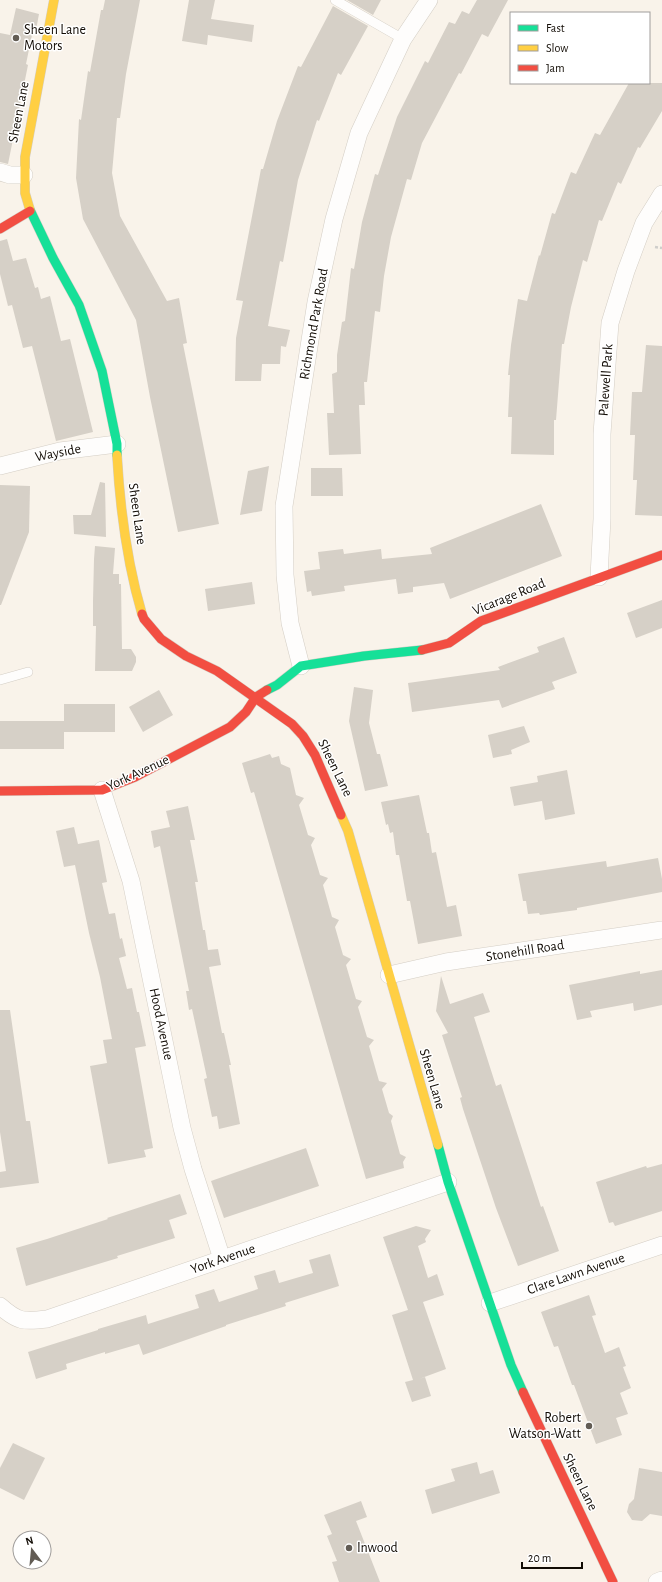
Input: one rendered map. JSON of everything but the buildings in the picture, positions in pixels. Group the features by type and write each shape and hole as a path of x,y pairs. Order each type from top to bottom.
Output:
{"main road":[{"name":"Sheen Lane","path":"54,0 25,157 25,193 30,211 53,258 79,304 102,371 117,444 119,494 127,546 136,593 144,619 161,639 186,656 216,671 256,697 292,724 303,736 315,755 348,831 448,1182 511,1365 538,1426 613,1582"},
{"path":"0,229 30,211"},
{"name":"Vicarage Road","path":"256,697 277,685 301,666 364,656 420,651 449,643 481,621 662,554"},
{"name":"York Avenue","path":"0,791 102,790 135,777 230,727 246,712 256,697"}],"street":[{"name":"Richmond Park Road","path":"301,666 290,623 285,575 284,506 316,302 334,219 359,133 403,39 429,0"},
{"path":"0,172 10,175 24,175"},
{"name":"Palewell Park","path":"599,577 602,519 602,434 610,323 626,271 644,223 662,194"},
{"name":"Wayside","path":"0,466 60,451 117,444"},
{"name":"Hood Avenue","path":"102,790 131,882 182,1128 193,1169 222,1258"},
{"name":"Stonehill Road","path":"390,975 446,962 662,930"},
{"name":"York Avenue","path":"0,1306 10,1315 26,1322 47,1319 448,1182"},
{"name":"Clare Lawn Avenue","path":"490,1303 662,1245"},
{"path":"657,1582 662,1580"}],"lane":[{"path":"335,0 403,39"},
{"path":"0,680 28,672"}],"traffic: fast":[{"path":"30,210 53,258 79,305 102,371 117,444 117,455"},
{"path":"267,690 277,685 301,666 364,656 422,650"},
{"path":"438,1145 448,1182 511,1365 523,1392"}],"traffic: slow":[{"path":"30,210 25,193 25,157 54,0"},
{"path":"117,455 120,495 128,555 142,614"},
{"path":"341,815 348,831 438,1145"}],"traffic: jam":[{"path":"0,229 30,211"},
{"path":"422,650 449,643 481,621 662,555"},
{"path":"142,614 144,619 161,639 186,656 217,671 292,724 303,736 315,755 341,815"},
{"path":"0,791 102,790 135,777 230,727 246,712 256,697 267,690"},
{"path":"523,1392 613,1582"}],"place":[{"name":"Sheen Lane Motors","path":"16,38"},
{"name":"Robert Watson-Watt","path":"589,1426"},
{"name":"Inwood","path":"349,1548"}]}
